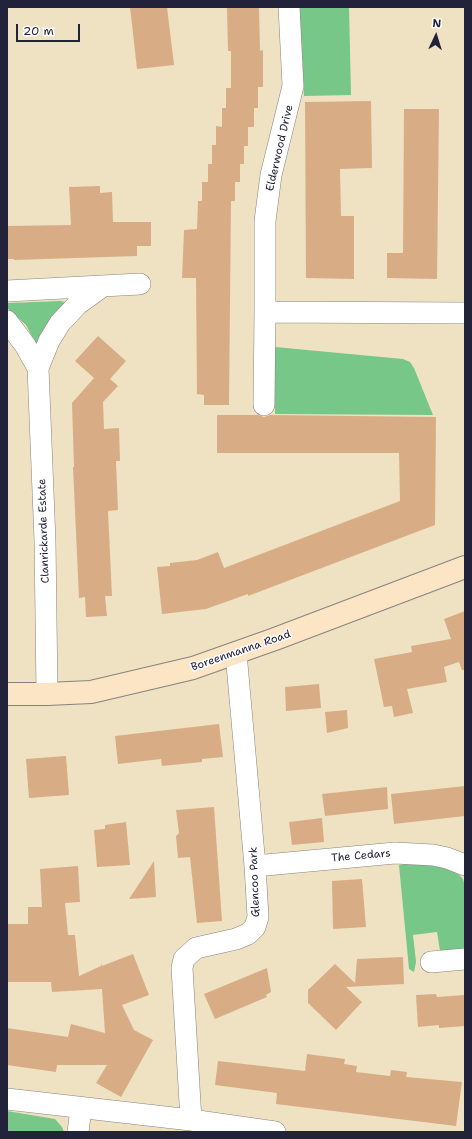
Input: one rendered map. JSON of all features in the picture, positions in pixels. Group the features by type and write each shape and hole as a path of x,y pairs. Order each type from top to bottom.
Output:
{"main road":[{"name":"Boreenmanna Road","path":"7,694 91,692 193,668 465,567"}],"street":[{"name":"Elderwood Drive","path":"264,405 266,214 271,175 291,100 293,86 289,7"},
{"path":"7,291 140,284"},
{"name":"Clanrickarde Estate","path":"47,694 45,548 38,368 49,341 60,323 78,304 103,286"},
{"path":"265,312 465,313"},
{"name":"Clanrickarde Estate","path":"7,321 25,345 38,368"},
{"name":"Glencoo Park","path":"191,1120 182,968 184,959 192,951 236,939 248,934 255,927 258,917 255,866 236,653"},
{"name":"The Cedars","path":"255,866 395,853 433,855 447,858 465,865"},
{"path":"431,962 465,959"},
{"path":"7,1099 191,1120 275,1132"},
{"path":"78,1132 81,1108"}],"green space":[{"path":"299,7 349,7 351,95 304,96"},
{"path":"65,302 66,305 38,344 35,342 26,325 7,308 7,303"},
{"path":"275,347 403,359 410,362 414,368 433,415 275,414"},
{"path":"413,863 453,868 463,879 465,887 465,950 440,951 437,932 413,935 416,962 414,972 409,969 399,865"},
{"path":"7,1111 55,1119 62,1127 64,1132 7,1132"}],"building":[{"path":"130,7 167,7 174,65 137,69"},
{"path":"227,7 259,7 260,51 263,50 263,87 258,87 258,108 254,108 254,127 248,127 248,146 244,146 244,164 240,164 240,182 235,182 235,201 231,201 229,405 204,405 204,395 197,394 196,278 182,278 184,230 197,229 198,201 202,201 202,182 208,182 208,164 212,164 212,145 216,145 216,126 222,127 222,108 226,108 226,88 231,88 231,51 228,51"},
{"path":"371,101 372,168 340,169 341,216 354,216 354,279 306,278 305,102"},
{"path":"404,109 439,109 437,279 387,278 387,253 403,253"},
{"path":"100,186 100,193 112,192 113,222 151,222 151,246 137,246 137,256 7,259 8,226 71,225 69,187"},
{"path":"98,336 126,361 110,379 118,386 103,402 104,429 119,428 120,461 116,461 118,510 108,511 112,596 105,596 107,616 86,617 85,597 79,598 73,467 72,403 94,378 75,361"},
{"path":"217,415 258,415 264,417 270,415 436,417 435,525 248,596 248,594 206,609 162,614 157,567 170,566 170,563 197,560 218,552 224,568 400,501 399,453 217,453"},
{"path":"465,611 465,670 462,670 459,662 444,667 447,682 407,689 413,713 394,717 392,706 384,707 374,659 412,652 411,646 451,639 444,619"},
{"path":"319,684 321,708 286,711 285,687"},
{"path":"347,710 348,728 327,733 325,712"},
{"path":"219,724 223,757 202,759 202,762 162,766 161,759 118,764 115,736"},
{"path":"66,756 69,795 29,798 26,759"},
{"path":"465,786 465,816 394,824 391,794"},
{"path":"387,787 388,809 325,816 322,794"},
{"path":"214,807 222,921 197,923 190,857 178,858 176,836 179,833 176,810"},
{"path":"322,818 324,842 292,845 289,822"},
{"path":"126,822 130,865 97,867 94,830 105,829 105,825"},
{"path":"154,861 156,897 129,899"},
{"path":"78,866 80,902 65,903 68,935 75,935 79,976 101,966 101,963 102,966 133,954 149,995 122,1005 134,1030 153,1040 121,1097 96,1083 107,1065 57,1065 56,1072 7,1065 7,1028 68,1037 71,1024 105,1033 102,989 52,992 51,982 7,982 7,924 28,924 28,907 42,907 40,869"},
{"path":"362,879 366,927 333,929 332,881"},
{"path":"403,957 404,984 346,987 362,1002 336,1030 308,1003 308,990 335,964 355,983 357,959"},
{"path":"267,968 271,992 266,995 267,997 215,1019 204,994"},
{"path":"436,994 437,997 465,995 465,1026 439,1028 439,1025 418,1027 416,995"},
{"path":"307,1054 345,1059 344,1064 357,1066 356,1072 390,1076 391,1070 407,1072 406,1077 462,1082 456,1126 276,1104 277,1093 215,1085 218,1061 305,1071"}]}
